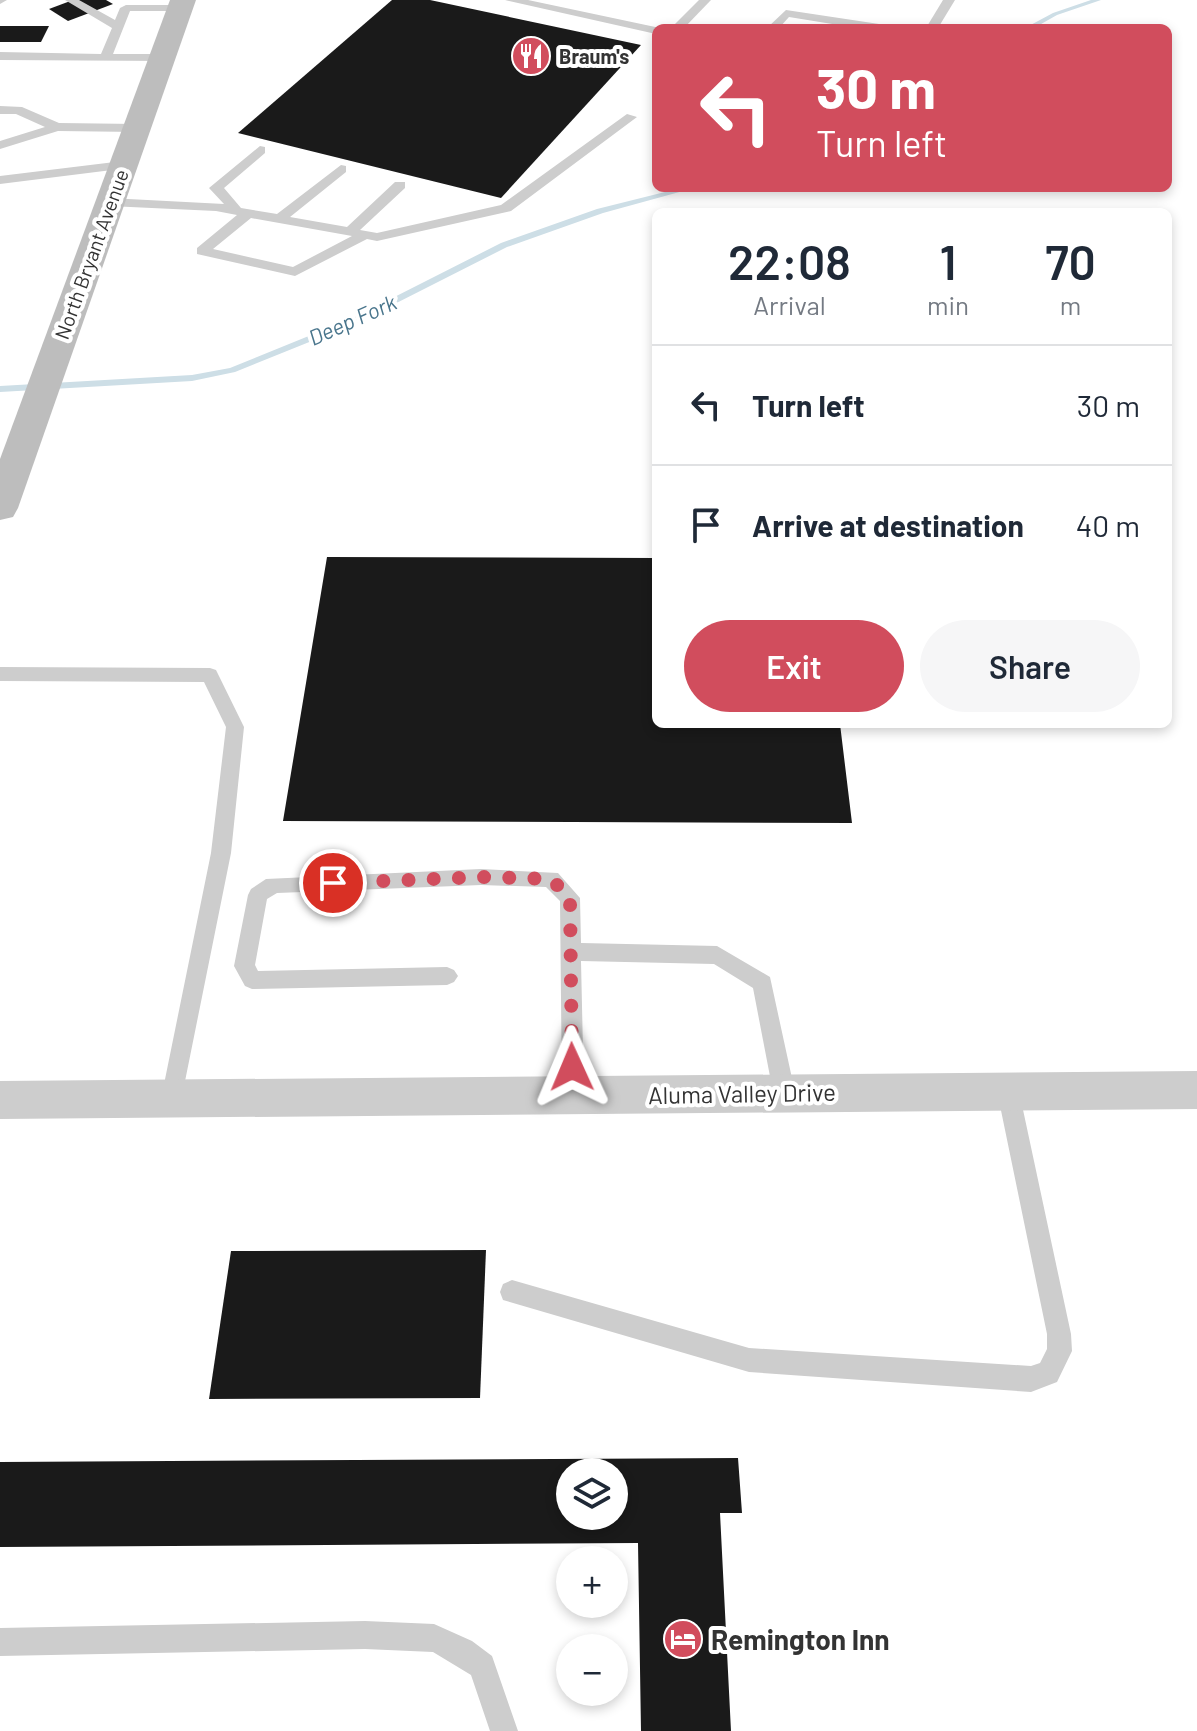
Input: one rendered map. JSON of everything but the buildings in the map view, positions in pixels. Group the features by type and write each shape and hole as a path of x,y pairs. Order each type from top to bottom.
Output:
{"street":[{"name":"North Bryant Avenue","path":"0,508 181,4"},
{"name":"Aluma Valley Drive","path":"0,1100 1197,1090"}],"lane":[{"path":"71,0 118,27"},
{"path":"511,0 592,12 652,29"},
{"path":"681,24 705,0"},
{"path":"776,24 799,0"},
{"path":"934,24 949,0"},
{"path":"106,57 118,27 120,4 181,4"},
{"path":"786,13 854,24"},
{"path":"0,56 162,58"},
{"path":"0,110 18,110 57,127"},
{"path":"109,202 242,212 377,237 506,208 631,117"},
{"path":"0,145 57,127 137,128"},
{"path":"242,212 216,188 260,150"},
{"path":"0,180 123,165"},
{"path":"279,219 341,169"},
{"path":"242,212 202,251 295,272 358,234 400,185"},
{"path":"0,674 210,675 235,727 221,853 172,1099"},
{"path":"447,976 252,980 244,966 258,895 273,885 481,877 551,879 570,898 573,1095"},
{"path":"571,952 717,955 763,983 784,1092"},
{"path":"512,1292 749,1360 1031,1379 1048,1373 1060,1351 1059,1334 1008,1091"},
{"path":"0,1642 365,1635 434,1638 462,1651 482,1666 504,1731"}],"waterway":[{"name":"Deep Fork","path":"1036,24 1055,14 1098,0"},
{"name":"Deep Fork","path":"0,389 192,378 232,370 356,320 504,245 600,211 674,192"}],"place":[{"name":"Braum's","path":"531,56"},
{"name":"Remington Inn","path":"683,1639"}],"route":[{"path":"333,883 481,877 551,879 570,898 572,1067"}]}
